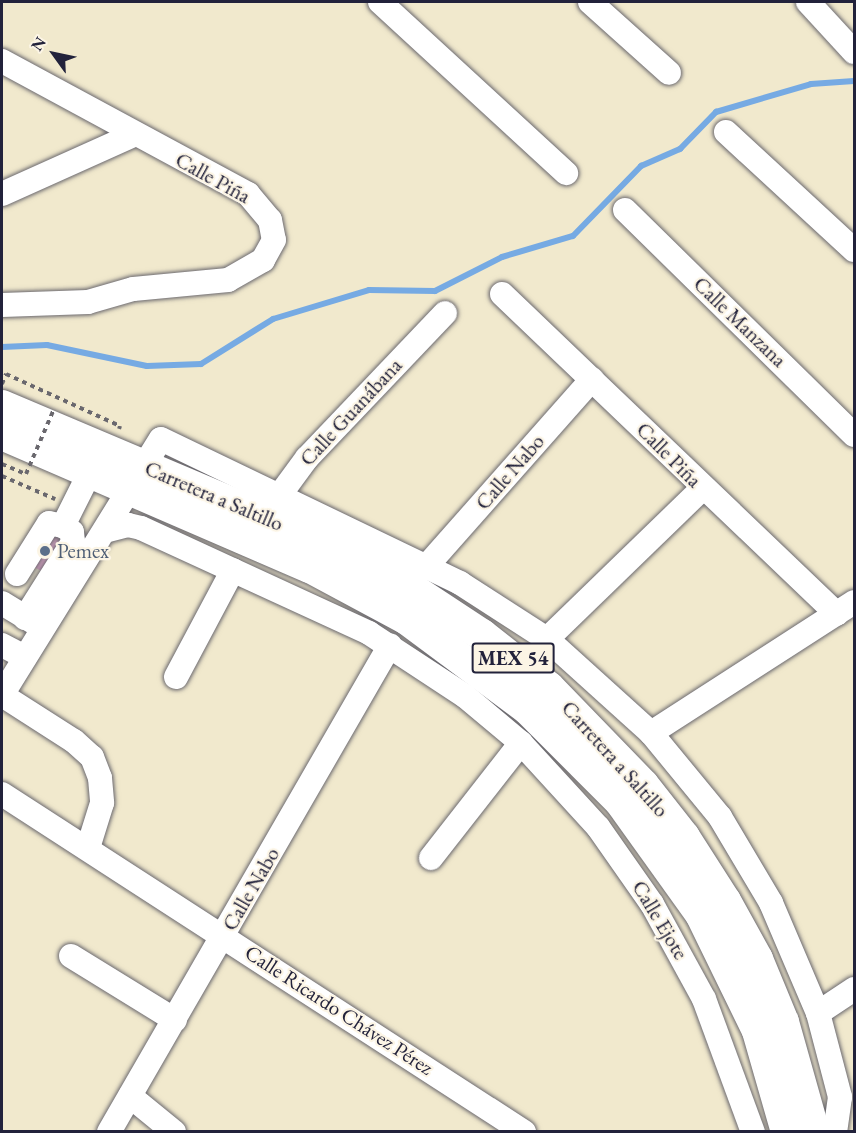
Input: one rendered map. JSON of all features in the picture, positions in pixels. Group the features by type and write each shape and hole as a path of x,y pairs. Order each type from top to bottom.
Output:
{"main road":[{"name":"Carretera a Saltillo","path":"2,406 407,619 495,682 581,757 660,852 701,914 758,1031 787,1131"},
{"name":"Carretera a Saltillo","path":"2,434 90,472 136,478 272,506 394,577 482,635 549,688 602,739 684,837 757,959 783,1022 814,1131"}],"street":[{"path":"380,2 566,173"},
{"path":"590,2 669,73"},
{"path":"808,2 855,52"},
{"name":"Calle Piña","path":"2,60 257,202 274,231 267,255 240,274 215,283 133,289 88,302 2,305"},
{"path":"726,132 855,250"},
{"path":"2,194 133,135"},
{"name":"Calle Manzana","path":"626,210 855,435"},
{"name":"Calle Piña","path":"502,294 703,488 846,608"},
{"name":"Calle Guanábana","path":"272,506 307,458 445,313"},
{"name":"Calle Nabo","path":"425,568 592,379"},
{"path":"63,526 90,472"},
{"path":"88,849 102,803 100,778 92,757 66,735 2,695 25,657 34,623 52,594 105,531 136,478"},
{"path":"547,639 703,488"},
{"path":"272,506 425,568 492,601 547,639 651,733 699,790 746,856 771,903 818,1013 840,1097 836,1131"},
{"path":"56,522 72,532 74,539 52,594 9,570 47,526 56,522"},
{"name":"Calle Ejote","path":"105,531 128,525 141,528 390,645 465,696 521,743 598,827 652,904 704,999 746,1130"},
{"path":"394,577 425,568"},
{"path":"176,677 233,570"},
{"path":"2,603 34,623"},
{"path":"651,733 846,608"},
{"path":"2,645 25,657"},
{"name":"Calle Nabo","path":"109,1131 225,935 390,645"},
{"path":"431,858 521,743"},
{"name":"Calle Ricardo Chávez Pérez","path":"2,794 225,935 524,1131"},
{"path":"71,956 175,1020"},
{"path":"818,1013 855,989"},
{"path":"130,1096 174,1131"}],"path":[{"path":"2,464 26,474 54,409"}],"building":[{"name":"Pemex","path":"47,531 62,539 44,573 29,565"}],"waterway":[{"path":"2,347 47,345 147,366 201,364 273,319 369,290 435,291 502,257 573,236 641,166 680,149 716,112 811,84 854,81"}],"place":[{"name":"Pemex","path":"45,551"}]}
